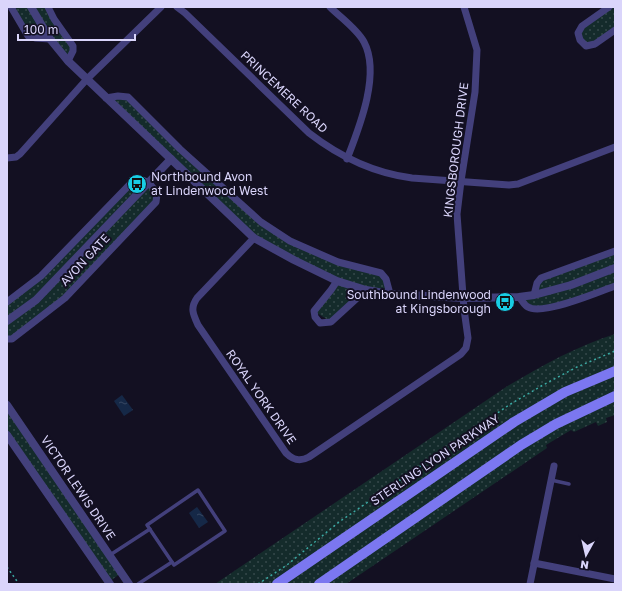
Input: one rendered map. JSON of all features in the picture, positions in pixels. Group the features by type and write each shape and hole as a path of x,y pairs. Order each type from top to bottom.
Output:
{"main road":[{"name":"STERLING LYON PARKWAY","path":"277,584 514,422 565,392 615,371"},
{"path":"319,584 521,446 556,424 615,396"}],"street":[{"path":"11,7 28,36 50,39"},
{"path":"31,7 50,39 68,60 254,238 337,281 366,290 390,294 463,298 519,297 534,295 571,285 615,268"},
{"path":"48,7 54,19 73,46 73,52 68,60"},
{"path":"7,158 16,157 20,154 87,79 160,7"},
{"name":"PRINCEMERE ROAD","path":"177,7 309,133 347,159 368,168 397,176 509,185 518,184 615,147"},
{"path":"330,7 358,34 364,42 369,55 371,68 366,103 359,128 347,159"},
{"name":"KINGSBOROUGH DRIVE","path":"463,298 457,214 475,92 477,50 464,7"},
{"path":"609,7 582,26 578,33 580,40 586,46 595,44 615,30"},
{"path":"106,98 118,96 128,98 180,149 261,222 290,241 338,262 381,273 386,279 390,294"},
{"name":"AVON GATE","path":"7,321 36,300 150,183 171,159"},
{"name":"AVON GATE","path":"7,302 41,276 135,179 141,179 150,183 157,194 156,202 65,298 12,339 7,339"},
{"name":"ROYAL YORK DRIVE","path":"254,238 197,298 192,308 192,314 286,453 291,458 297,460 304,460 309,457 461,354 466,348 468,338 463,298"},
{"path":"534,295 537,283 542,278 615,251"},
{"path":"337,281 314,311 315,316 320,323 331,322 366,290"},
{"path":"519,297 528,307 537,309 567,304 615,286"},
{"name":"VICTOR LEWIS DRIVE","path":"7,405 129,584"},
{"path":"7,434 110,584"},
{"path":"530,584 554,466"},
{"path":"534,563 615,579"}],"lane":[{"path":"551,480 569,484"},
{"path":"198,490 225,531 174,565 150,529 147,525 198,490"},
{"path":"110,555 150,529"},
{"path":"138,584 172,562"}],"path":[{"path":"258,584 287,565 339,522 509,405 577,366 615,351"},
{"path":"7,567 20,584"}],"green space":[{"path":"11,7 48,7 73,46 68,61 50,39 28,36"},
{"path":"610,7 615,7 615,31 590,48 575,33"},
{"path":"128,97 261,222 338,262 381,273 390,294 366,290 331,322 314,311 337,281 254,238 106,98"},
{"path":"135,179 150,183 156,202 65,298 7,339 7,302 41,276"},
{"path":"615,251 615,286 537,309 519,297 534,295 537,283"},
{"path":"615,334 615,415 606,418 607,422 598,426 596,422 574,432 571,430 546,445 547,448 346,584 215,584 506,387 559,357 587,344"},
{"path":"7,405 121,573 109,582 7,435"}],"water":[{"path":"122,395 133,410 124,416 114,401"},
{"path":"197,507 208,522 199,528 189,513"}],"place":[{"name":"Northbound Avon at Lindenwood West","path":"137,184"},
{"name":"Southbound Lindenwood at Kingsborough","path":"505,302"}]}
